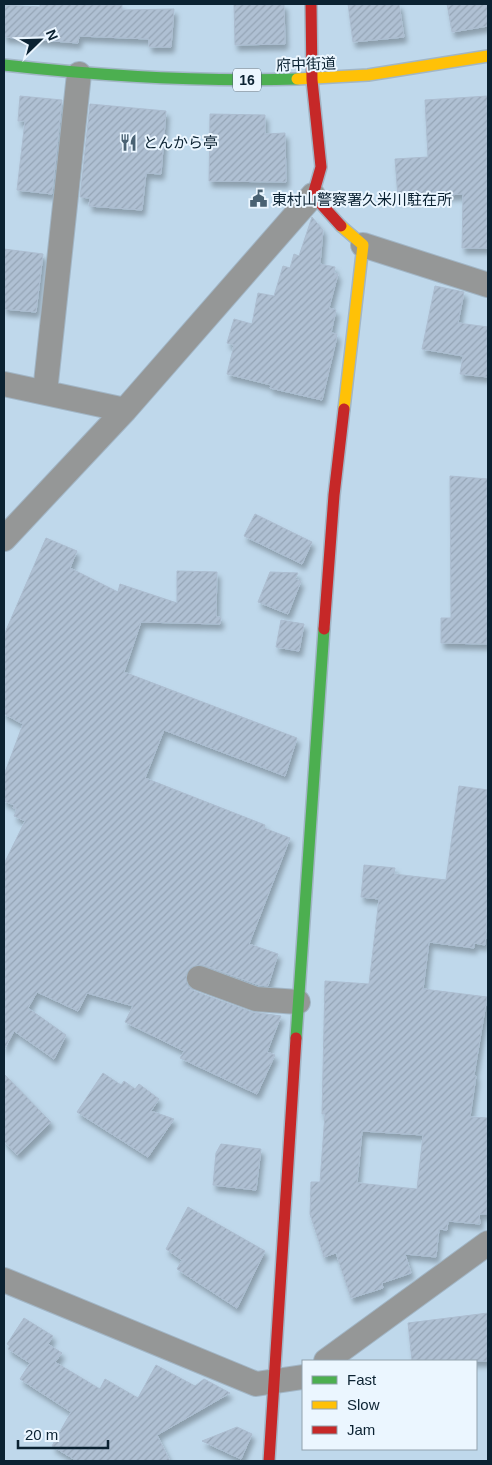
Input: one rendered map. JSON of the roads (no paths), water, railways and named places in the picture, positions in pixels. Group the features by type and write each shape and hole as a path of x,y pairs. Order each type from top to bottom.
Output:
{"street":[{"path":"4,539 125,410 313,195 321,167 312,80 311,4"},
{"name":"府中街道","path":"4,65 79,74 218,80 312,80 379,74 488,56"},
{"path":"46,392 79,74"},
{"path":"313,195 337,222 363,245 488,285"},
{"path":"269,1461 298,1002 334,495 363,245"},
{"path":"4,384 125,410"},
{"path":"199,978 256,999 298,1002"},
{"path":"327,1360 488,1244"},
{"path":"4,1280 256,1384 302,1377"}],"place":[{"name":"とんから亭","path":"129,142"},
{"name":"東村山警察署久米川駐在所","path":"258,199"}]}
